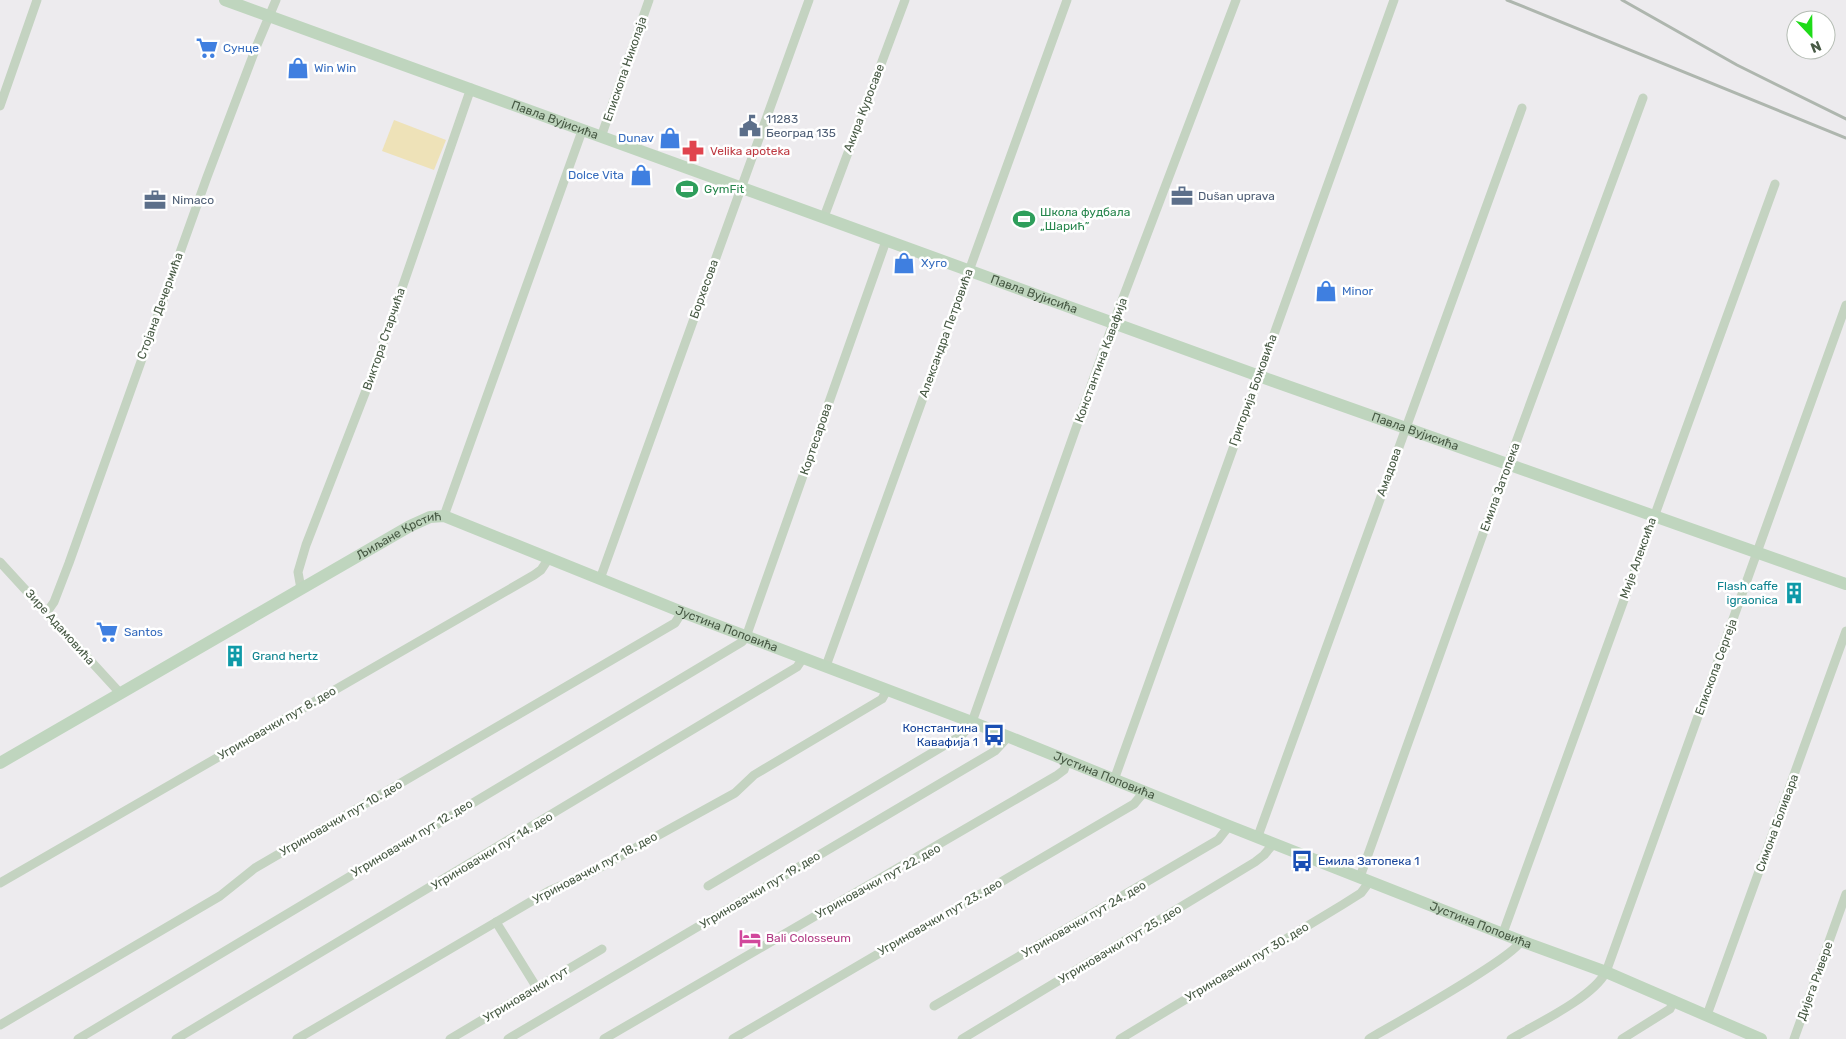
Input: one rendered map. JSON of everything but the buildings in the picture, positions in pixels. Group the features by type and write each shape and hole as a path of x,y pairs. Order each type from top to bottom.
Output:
{"street":[{"path":"0,106 38,0"},
{"name":"Павла Вујисића","path":"225,0 471,88 582,131 886,241 1846,584"},
{"name":"Стојана Дечермића","path":"47,612 51,607 69,563 207,177 276,0"},
{"name":"Епископа Николаја","path":"601,137 649,0"},
{"name":"Борхесова","path":"600,579 809,0"},
{"name":"Акира Куросаве","path":"824,217 905,0"},
{"name":"Александра Петровића","path":"826,666 1066,0"},
{"name":"Константина Кавафија","path":"972,722 1114,322 1236,0"},
{"name":"Григорија Божовића","path":"1114,780 1394,0"},
{"name":"Виктора Старчића","path":"301,589 297,576 306,545 372,375 471,88"},
{"name":"Емила Затопека","path":"1365,879 1508,464 1643,98"},
{"name":"Амадова","path":"1258,836 1405,426 1522,108"},
{"name":"Љиљане Крстић","path":"0,762 410,526 430,518 444,516 582,131"},
{"name":"Мије Алексића","path":"1503,933 1775,184"},
{"name":"Кортесарова","path":"746,637 886,241"},
{"name":"Епископа Сергеја","path":"1606,972 1846,306"},
{"name":"Јустина Поповића","path":"444,516 682,612 1008,736 1229,826 1521,941 1606,972 1761,1039"},
{"name":"Угриновачки пут 8. део","path":"0,883 534,575 541,570 549,558"},
{"name":"Зире Адамовића","path":"0,562 120,693"},
{"name":"Угриновачки пут 10. део","path":"0,1025 220,896 255,868 675,624 682,612"},
{"name":"Симона Боливара","path":"1707,1016 1846,632"},
{"name":"Угриновачки пут 12. део","path":"78,1039 723,655 746,637"},
{"name":"Угриновачки пут 14. део","path":"176,1039 704,724 797,667 803,658"},
{"name":"Угриновачки пут 18. део","path":"297,1039 556,886 588,874 735,793 754,775 882,699 887,690"},
{"path":"708,886 962,735 972,722"},
{"name":"Угриновачки пут 19. део","path":"508,1039 995,751 1008,736"},
{"name":"Угриновачки пут 22. део","path":"604,1039 1061,773 1067,761"},
{"name":"Угриновачки пут 23. део","path":"733,1039 1134,804 1144,792"},
{"name":"Угриновачки пут 24. део","path":"934,1006 1218,840 1229,826"},
{"name":"Угриновачки пут 25. део","path":"962,1039 1255,862 1274,843"},
{"name":"Угриновачки пут 30. део","path":"1120,1039 1349,901 1361,893 1365,879"},
{"name":"Дијега Ривере","path":"1794,1039 1846,894"},
{"path":"496,922 537,988"},
{"path":"1369,1039 1497,962 1519,946 1521,941"},
{"name":"Угриновачки пут","path":"450,1039 602,950"},
{"path":"1511,1039 1586,994 1602,980 1606,972"},
{"path":"1622,1039 1670,1009 1674,1000"}],"shaded area":[{"path":"394,120 446,140 434,170 382,151"}],"railway":[{"path":"1507,0 1846,138"},
{"path":"1622,0 1737,65 1846,119"}],"place":[{"name":"Сунце","path":"207,48"},
{"name":"Win Win","path":"298,68"},
{"name":"11283 Београд 135","path":"750,126"},
{"name":"Dunav","path":"670,138"},
{"name":"Velika apoteka","path":"693,151"},
{"name":"Dolce Vita","path":"641,175"},
{"name":"GymFit","path":"687,189"},
{"name":"Dušan uprava","path":"1182,196"},
{"name":"Nimaco","path":"155,200"},
{"name":"Школа фудбала „Шарић”","path":"1024,219"},
{"name":"Хуго","path":"904,263"},
{"name":"Minor","path":"1326,291"},
{"name":"Flash caffe igraonica","path":"1794,593"},
{"name":"Santos","path":"107,632"},
{"name":"Grand hertz","path":"235,656"},
{"name":"Константина Кавафија 1","path":"994,735"},
{"name":"Емила Затопека 1","path":"1302,861"},
{"name":"Bali Colosseum","path":"750,938"}]}
